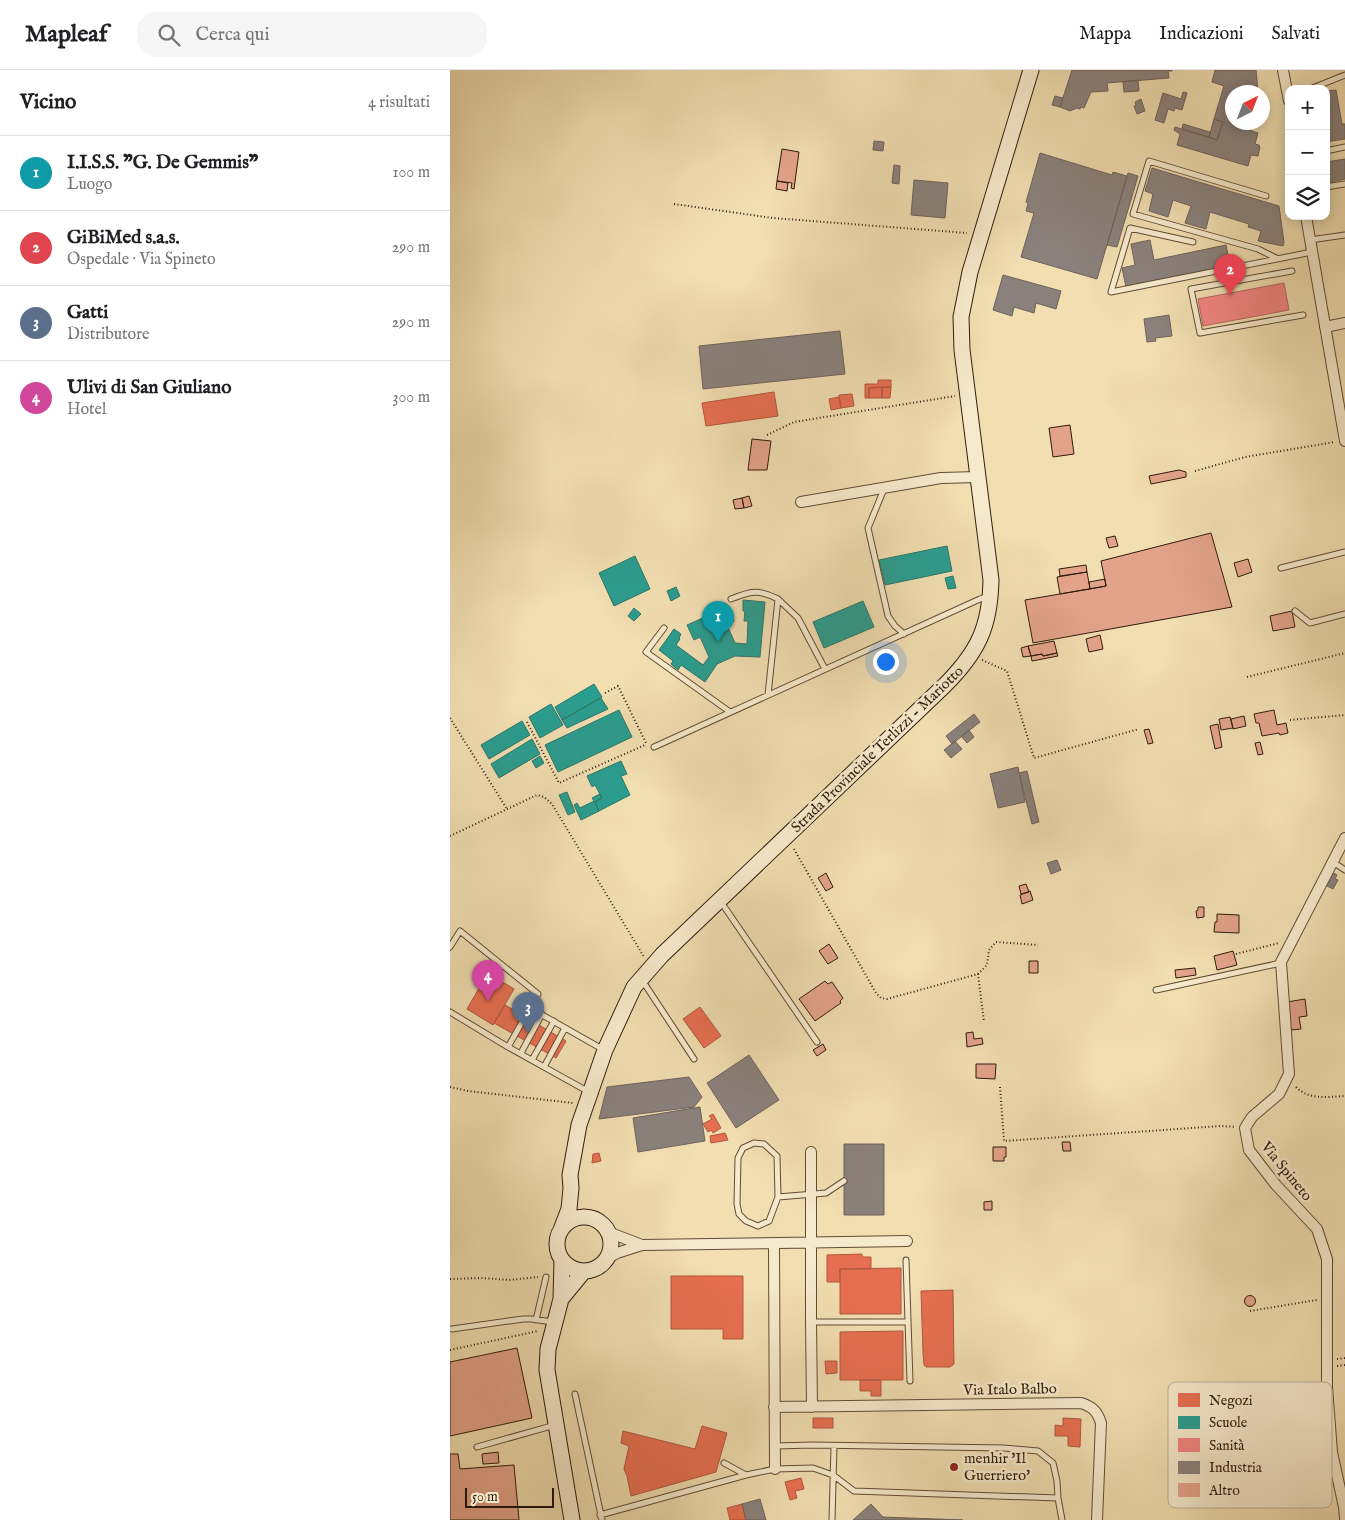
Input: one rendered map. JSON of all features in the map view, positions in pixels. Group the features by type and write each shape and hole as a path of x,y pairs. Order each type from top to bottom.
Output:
{"main road":[{"name":"Strada Provinciale Terlizzi - Mariotto","path":"572,1520 547,1370 548,1349 561,1299 562,1260 556,1244 569,1209 570,1175 578,1125 605,1050 628,996 645,973 961,669 976,647 983,629 990,597 991,580 967,394 962,350 961,317 970,272 1031,70"},
{"path":"571,1188 582,1207 608,1232 611,1243 606,1259"},
{"path":"562,1228 575,1218 592,1218"},
{"name":"Strada Provinciale Terlizzi - Mariotto","path":"561,1299 584,1271 593,1270 601,1266 606,1259"},
{"path":"562,1260 568,1266 584,1271"}],"street":[{"path":"1283,70 1286,85"},
{"path":"1307,220 1345,441"},
{"path":"1325,327 1345,324"},
{"path":"801,502 941,478 978,477"},
{"path":"1245,1128 1252,1117 1279,1094 1289,1074 1281,962 1345,838"},
{"name":"Via Spineto","path":"1245,1128 1249,1150 1276,1185 1317,1229 1327,1259 1327,1382"},
{"path":"811,1152 812,1407"},
{"path":"608,1232 642,1245"},
{"path":"606,1259 617,1253 642,1245 907,1241"},
{"path":"774,1244 775,1469"},
{"name":"Via Italo Balbo","path":"774,1407 1081,1403 1092,1407 1098,1414 1101,1424 1097,1520"},
{"name":"Via Spineto","path":"1332,1452 1345,1518"}],"lane":[{"path":"1320,85 1345,75"},
{"path":"1330,150 1345,147"},
{"path":"1266,196 1149,161 1133,214 1258,249 1276,258"},
{"path":"1330,186 1345,184"},
{"path":"1193,242 1130,228 1111,292 1312,252"},
{"path":"1310,240 1345,235"},
{"path":"1292,271 1191,288 1200,333 1303,315"},
{"path":"884,489 868,528 888,616 904,634"},
{"path":"1281,568 1345,552"},
{"path":"731,599 748,592 764,592 778,599 798,618 825,669"},
{"path":"654,746 980,599 990,597"},
{"path":"768,695 778,599"},
{"path":"1296,611 1310,623 1345,614"},
{"path":"664,628 646,652 730,712"},
{"path":"1333,862 1345,870"},
{"path":"720,900 817,1042"},
{"path":"450,947 460,931 538,994 508,1047"},
{"path":"1156,990 1281,962"},
{"path":"645,973 694,1059"},
{"path":"530,1008 605,1050"},
{"path":"450,1012 544,1067 587,1098"},
{"path":"520,1053 542,1014"},
{"path":"532,1060 554,1021"},
{"path":"544,1067 565,1028"},
{"path":"754,1142 764,1144 778,1156 778,1197 769,1221 758,1226 746,1221 739,1214 737,1204 738,1158 743,1148 754,1142"},
{"path":"778,1197 826,1193 844,1181"},
{"path":"906,1260 910,1381"},
{"path":"536,1320 546,1277"},
{"path":"452,1329 523,1319 554,1322"},
{"path":"811,1322 908,1322"},
{"path":"575,1394 601,1518 746,1475 775,1469 813,1468 833,1475 854,1491 1058,1498"},
{"path":"477,1447 556,1425"},
{"path":"774,1446 1004,1448 1038,1451 1053,1462 1062,1520"},
{"path":"832,1520 834,1446"},
{"path":"724,1463 746,1475"}],"path":[{"path":"674,204 773,218 982,234"},
{"path":"767,435 794,422 967,394"},
{"path":"1195,471 1245,457 1345,441"},
{"path":"1247,678 1345,653"},
{"path":"971,655 1007,671 1034,758 1138,729"},
{"path":"605,693 618,686 646,745"},
{"path":"1290,720 1345,715"},
{"path":"450,718 507,809"},
{"path":"527,722 559,783 646,745 654,746"},
{"path":"450,836 537,795 544,797 552,804 645,973"},
{"path":"786,836 876,993 881,998 887,999 978,974 987,965 989,950 996,942 1038,945"},
{"path":"1236,954 1293,939"},
{"path":"978,974 984,1022"},
{"path":"1289,1074 1294,1085 1303,1094 1325,1098 1345,1096"},
{"path":"450,1087 468,1091 587,1098"},
{"path":"1000,1087 1004,1141 1221,1126 1245,1128"},
{"path":"450,1279 483,1278 509,1280 546,1277"},
{"path":"1250,1311 1327,1299"},
{"path":"450,1350 536,1332 554,1322"}],"building: Negozi":[{"path":"878,380 891,380 891,387 869,388 869,398 865,398 865,384 878,384"},
{"path":"882,387 882,398 869,398 869,388"},
{"path":"882,387 891,387 890,398 882,398"},
{"path":"774,392 778,416 706,426 702,403"},
{"path":"852,394 854,406 841,408 839,395"},
{"path":"839,397 841,408 831,410 829,399"},
{"path":"488,973 514,989 493,1025 467,1009"},
{"path":"505,1005 566,1041 556,1058 494,1023"},
{"path":"700,1007 721,1036 704,1048 683,1019"},
{"path":"713,1114 721,1128 713,1133 711,1130 708,1132 703,1124 712,1119 709,1116"},
{"path":"725,1133 728,1140 711,1143 710,1136"},
{"path":"599,1153 601,1161 592,1163 593,1154"},
{"path":"862,1254 862,1257 871,1257 871,1269 840,1269 840,1282 827,1282 827,1255"},
{"path":"901,1268 901,1314 840,1314 840,1269"},
{"path":"671,1276 743,1276 743,1339 723,1339 723,1329 671,1329"},
{"path":"953,1290 954,1364 950,1367 926,1367 924,1365 923,1353 921,1291"},
{"path":"903,1331 903,1380 840,1380 840,1332"},
{"path":"825,1361 837,1361 837,1373 826,1374"},
{"path":"860,1380 881,1380 881,1396 871,1396 871,1391 860,1391"},
{"path":"813,1418 833,1418 833,1428 813,1428"},
{"path":"1063,1418 1081,1419 1080,1447 1068,1446 1068,1436 1055,1436 1055,1425 1063,1426"},
{"path":"702,1426 727,1433 716,1472 631,1496 624,1469 629,1446 621,1443 623,1431 695,1449"},
{"path":"801,1478 804,1489 795,1491 797,1498 790,1500 785,1482"},
{"path":"742,1504 746,1520 730,1520 727,1508"}],"building: Scuole":[{"path":"947,546 952,571 885,585 879,560"},
{"path":"635,556 650,589 614,606 599,573"},
{"path":"953,576 956,588 948,589 945,578"},
{"path":"676,587 680,596 671,601 667,591"},
{"path":"743,600 765,602 760,657 735,656 717,664 705,682 681,665 678,670 671,664 673,661 659,650 674,629 681,634 676,645 703,665 709,657 700,637 694,640 687,625 728,607 734,621 727,625 735,643 747,644 748,621 744,621"},
{"path":"863,601 874,627 824,648 813,622"},
{"path":"634,608 641,614 634,621 628,616"},
{"path":"594,684 602,697 562,720 555,707"},
{"path":"601,698 608,709 567,728 562,720"},
{"path":"551,704 563,725 540,738 529,717"},
{"path":"619,710 632,737 558,772 545,745"},
{"path":"522,721 530,735 489,759 481,745"},
{"path":"532,739 540,754 499,778 491,764"},
{"path":"540,756 544,763 536,768 532,761"},
{"path":"621,761 627,774 621,776 630,795 599,811 595,802 602,798 595,785 592,787 587,776"},
{"path":"567,792 575,812 568,815 559,795"},
{"path":"600,794 602,798 595,802 599,811 581,820 574,805 577,803 580,808 594,801 592,798"}],"building: Sanità":[{"path":"1284,283 1289,310 1203,326 1198,299"}],"building: Industria":[{"path":"1072,70 1172,71 1168,71 1169,78 1107,83 1108,91 1091,92 1084,108 1081,107 1080,109 1077,108 1070,111 1060,107"},
{"path":"1215,70 1256,70 1257,85 1225,85 1225,130 1249,130 1258,133 1255,144 1259,145 1260,148 1258,156 1251,155 1248,166 1177,145 1180,134 1174,130 1175,127 1217,140 1223,122 1214,119 1224,86 1212,82"},
{"path":"1138,80 1139,91 1124,92 1123,82"},
{"path":"1336,90 1342,124 1345,124 1345,139 1330,141 1330,130 1330,91"},
{"path":"1183,92 1187,93 1182,110 1175,108 1174,111 1168,109 1164,123 1155,120 1163,93 1181,99"},
{"path":"1055,96 1063,98 1060,107 1052,105"},
{"path":"1141,99 1145,111 1137,114 1134,106 1136,105 1135,102"},
{"path":"1214,119 1223,122 1217,140 1209,137"},
{"path":"1183,124 1210,132 1209,137 1182,129"},
{"path":"874,141 884,142 883,151 873,150"},
{"path":"1040,153 1112,175 1113,172 1127,176 1097,279 1021,257 1034,213 1026,211 1028,203 1026,202"},
{"path":"1345,159 1345,179 1330,182 1330,161"},
{"path":"894,165 900,166 899,184 892,183"},
{"path":"1152,168 1279,206 1283,246 1258,241 1261,231 1248,227 1249,224 1210,212 1206,229 1185,223 1191,206 1173,200 1168,217 1149,211 1153,194 1145,191"},
{"path":"1128,173 1138,176 1117,247 1107,245"},
{"path":"914,180 948,183 945,218 911,215"},
{"path":"1150,240 1154,260 1226,245 1230,265 1126,287 1122,268 1135,265 1131,244"},
{"path":"1003,275 1061,291 1056,309 1036,303 1034,313 1014,307 1012,316 993,310"},
{"path":"1169,315 1172,336 1155,338 1156,341 1147,342 1144,319"},
{"path":"840,331 845,374 703,389 699,346"},
{"path":"974,714 980,722 952,744 946,736"},
{"path":"969,730 974,737 967,743 961,736"},
{"path":"955,741 962,749 951,758 944,750"},
{"path":"1018,767 1025,802 998,808 990,774"},
{"path":"1027,771 1039,822 1032,824 1019,773"},
{"path":"1057,860 1061,870 1051,874 1047,863"},
{"path":"1332,872 1337,875 1335,879 1338,880 1333,889 1325,885"},
{"path":"749,1055 779,1100 736,1128 707,1083"},
{"path":"689,1077 702,1097 694,1107 599,1119 607,1087"},
{"path":"700,1107 705,1141 638,1152 633,1118"},
{"path":"844,1144 884,1144 884,1215 844,1215"},
{"path":"760,1499 766,1520 746,1520 742,1504"},
{"path":"871,1504 883,1517 963,1520 853,1520"}],"building: Altro":[{"path":"782,149 799,152 794,189 791,188 792,183 777,181"},
{"path":"777,181 788,183 787,191 776,189"},
{"path":"1070,425 1074,454 1053,457 1049,428"},
{"path":"752,439 771,441 767,470 748,470"},
{"path":"1179,470 1186,472 1186,477 1151,484 1149,476"},
{"path":"749,496 752,506 744,508 742,498"},
{"path":"742,498 744,508 735,509 733,500"},
{"path":"1211,533 1232,607 1033,643 1025,600 1106,586 1101,561"},
{"path":"1115,536 1118,546 1109,548 1106,538"},
{"path":"1248,559 1252,572 1238,577 1234,563"},
{"path":"1086,565 1087,572 1060,576 1059,569"},
{"path":"1087,572 1090,589 1060,594 1057,577"},
{"path":"1105,579 1106,586 1090,589 1089,582"},
{"path":"1292,611 1295,627 1273,631 1270,616"},
{"path":"1100,635 1103,649 1089,652 1086,639"},
{"path":"1054,641 1057,653 1031,656 1028,646"},
{"path":"1028,646 1031,656 1023,657 1021,648"},
{"path":"1057,653 1058,656 1032,661 1031,656"},
{"path":"1274,710 1277,725 1286,723 1288,733 1262,736 1259,723 1256,723 1254,714"},
{"path":"1244,716 1246,726 1233,729 1231,719"},
{"path":"1230,717 1233,728 1221,730 1219,719"},
{"path":"1218,724 1222,747 1215,749 1210,726"},
{"path":"1149,729 1153,743 1148,744 1144,730"},
{"path":"1260,742 1263,754 1258,755 1255,743"},
{"path":"826,873 833,887 826,891 818,878"},
{"path":"1026,884 1029,892 1021,894 1019,886"},
{"path":"1030,891 1033,900 1022,904 1020,895"},
{"path":"1198,907 1204,907 1204,917 1197,918 1196,911"},
{"path":"1217,914 1239,915 1239,933 1214,932"},
{"path":"829,944 838,958 828,964 819,951"},
{"path":"1233,951 1237,965 1217,970 1214,956"},
{"path":"1029,961 1038,961 1038,973 1029,973"},
{"path":"1195,968 1196,975 1176,978 1175,970"},
{"path":"825,981 828,984 832,982 843,998 840,1001 841,1003 815,1021 799,999"},
{"path":"1305,999 1307,1016 1299,1017 1301,1029 1291,1030 1287,1002"},
{"path":"973,1032 974,1039 982,1038 983,1044 967,1047 966,1033"},
{"path":"823,1044 826,1050 817,1056 813,1050"},
{"path":"976,1064 996,1064 995,1079 976,1078"},
{"path":"1062,1142 1070,1142 1071,1151 1063,1151"},
{"path":"993,1147 1006,1147 1004,1161 993,1161"},
{"path":"992,1201 992,1210 984,1210 984,1202"},
{"path":"1250,1295 1256,1301 1250,1307 1244,1301"},
{"path":"517,1348 532,1418 450,1436 450,1362"},
{"path":"498,1452 499,1463 483,1464 482,1454"},
{"path":"450,1454 458,1454 460,1469 514,1465 519,1520 450,1520"}],"place":[{"name":"GiBiMed s.a.s.","path":"1230,295"},
{"name":"I.I.S.S. \"G. De Gemmis\"","path":"718,642"},
{"name":"Ulivi di San Giuliano","path":"488,1001"},
{"name":"Gatti","path":"528,1033"},
{"name":"menhir 'Il Guerriero'","path":"954,1467"}]}
